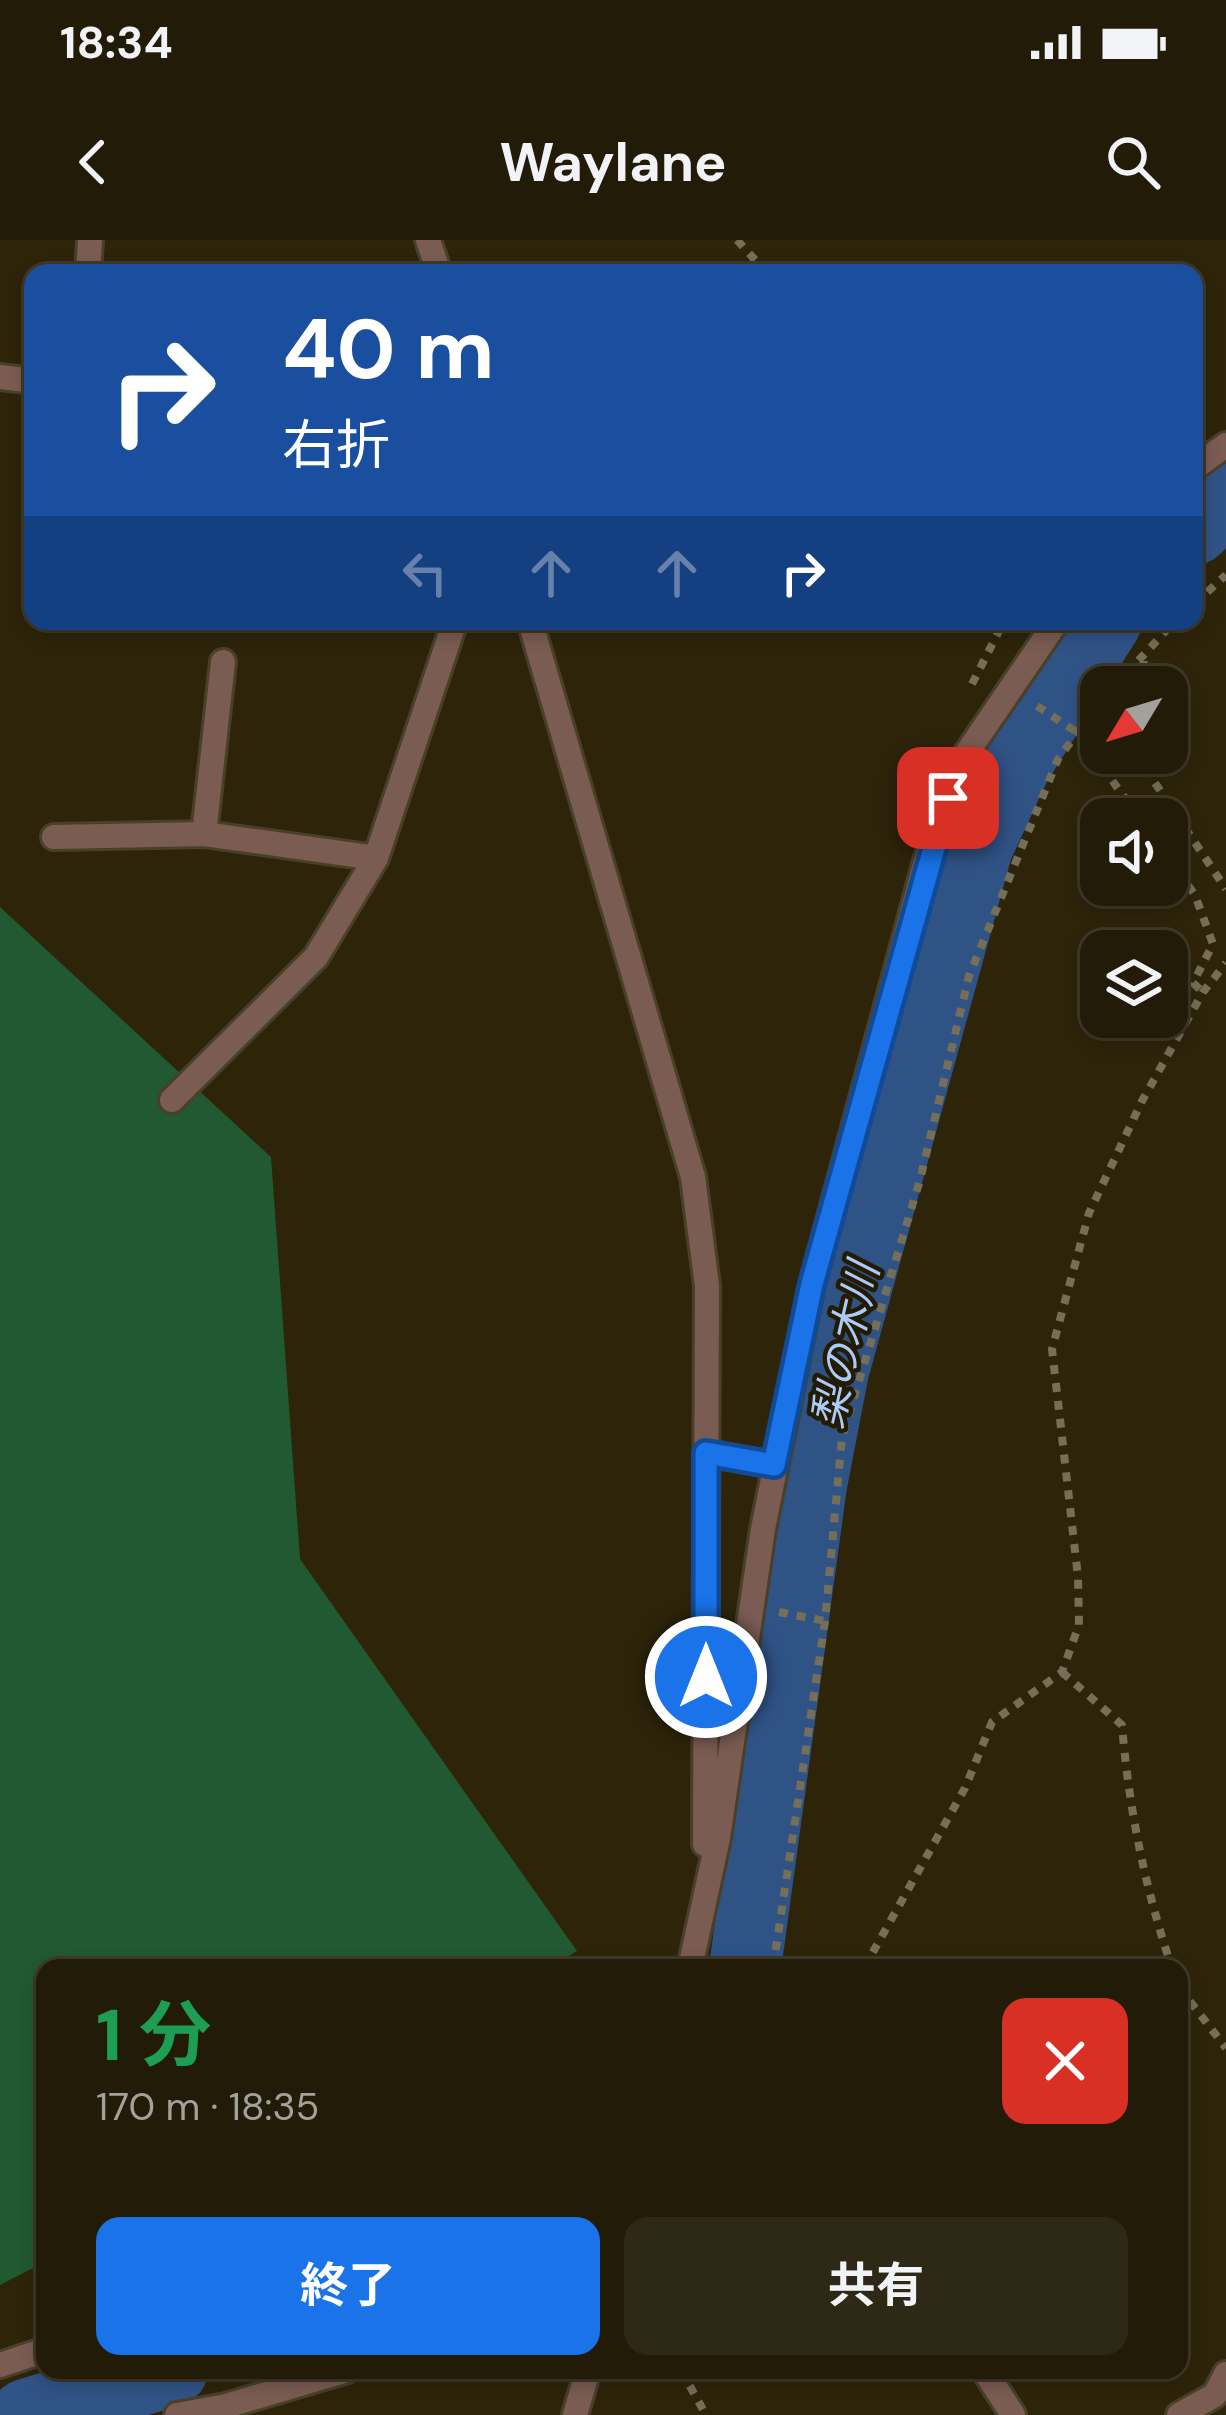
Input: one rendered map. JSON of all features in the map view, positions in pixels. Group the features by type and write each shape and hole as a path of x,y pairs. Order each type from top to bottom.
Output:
{"street":[{"path":"172,1100 316,957 376,858 452,630"},
{"path":"533,630 693,1177 707,1286 705,1901"},
{"path":"692,1959 756,1607 774,1465 812,1284 926,861 958,766 1051,630"},
{"path":"204,834 223,662"},
{"path":"54,837 204,834 376,858"},
{"path":"706,1453 774,1465"},
{"path":"0,2365 36,2353"},
{"path":"1179,2415 1215,2395 1226,2374"},
{"path":"177,2415 317,2379"},
{"path":"575,2415 585,2379"},
{"path":"990,2379 1012,2415"}],"path":[{"path":"737,240 759,264"},
{"path":"1203,596 1226,575"},
{"path":"1133,666 1167,630"},
{"path":"1143,666 1145,653"},
{"path":"1020,695 1078,733 1125,798"},
{"path":"774,1959 825,1621 842,1437 920,1180 969,976 1018,845 1058,759 1080,730"},
{"path":"1149,774 1226,889"},
{"path":"1188,885 1214,944 1193,983 1203,992"},
{"path":"869,1959 956,1806 992,1722 1062,1672 1079,1625 1078,1576 1052,1348 1089,1213 1142,1101 1203,992 1226,964"},
{"path":"756,1607 825,1621"},
{"path":"1062,1672 1122,1725 1128,1802 1150,1904 1169,1959"},
{"path":"1188,1999 1226,2048"},
{"path":"684,2379 706,2415"}],"green space":[{"path":"0,907 271,1157 300,1559 577,1951 564,1959 36,1959 36,2267 0,2285"}],"waterway":[{"name":"梨の木川","path":"1203,521 1226,500"},
{"name":"梨の木川","path":"746,1959 811,1485 833,1371 977,847 1015,765 1100,630"},
{"name":"梨の木川","path":"26,2415 143,2379"}],"route":[{"path":"706,1677 706,1453 774,1465 812,1284 926,861 948,798"}]}
